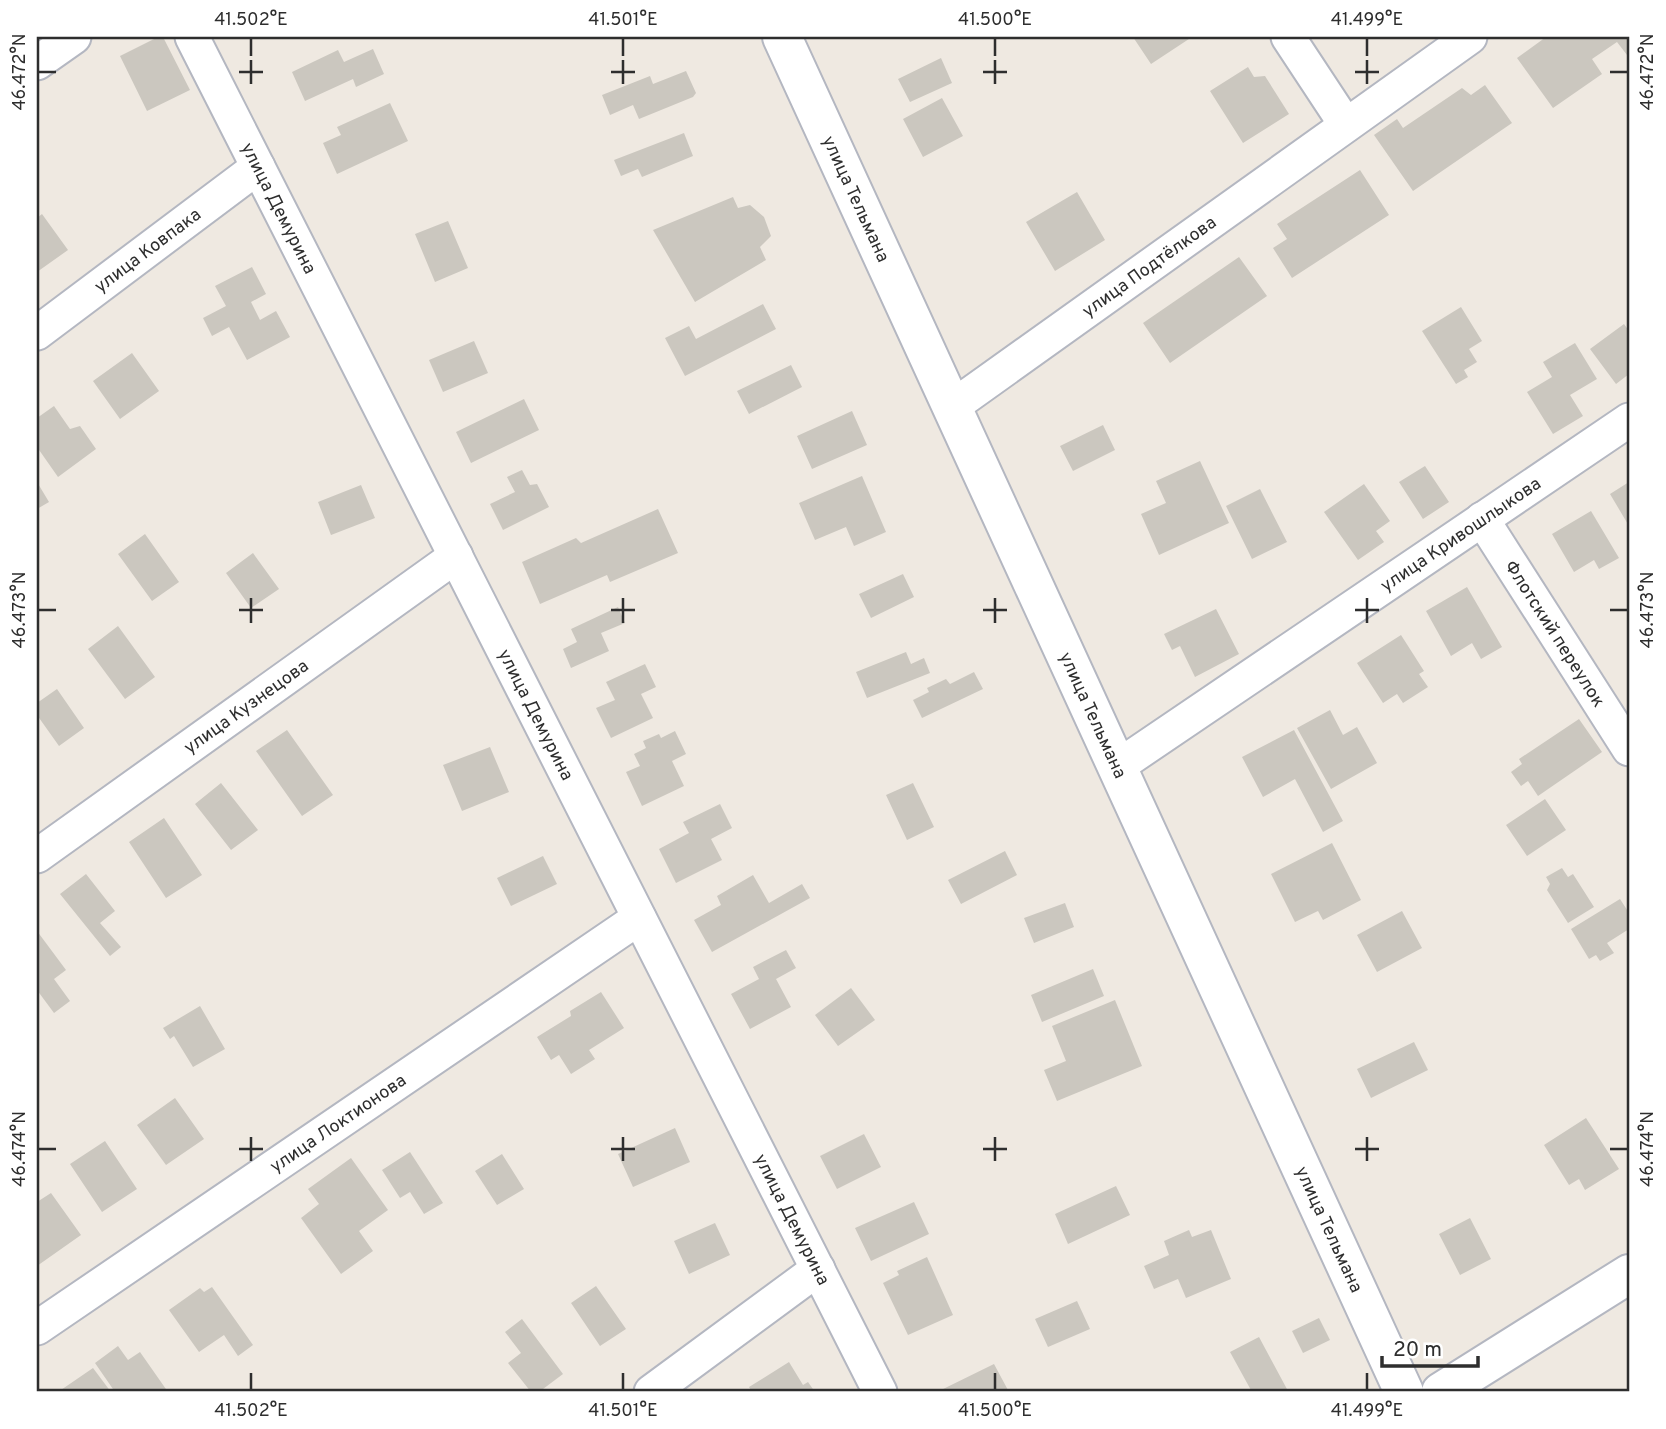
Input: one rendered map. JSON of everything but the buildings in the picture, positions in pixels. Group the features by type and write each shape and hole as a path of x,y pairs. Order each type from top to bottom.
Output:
{"main road":[{"name":"улица Тельмана","path":"782,37 1404,1392"},
{"path":"1455,1389 1629,1274"}],"street":[{"path":"37,63 74,37"},
{"name":"улица Демурина","path":"192,37 880,1392"},
{"path":"1288,37 1346,125"},
{"name":"улица Подтёлкова","path":"952,407 1470,37"},
{"name":"улица Ковпака","path":"37,333 258,167"},
{"name":"улица Кривошлыкова","path":"1117,767 1629,420"},
{"name":"Флотский переулок","path":"1482,519 1629,749"},
{"name":"улица Кузнецова","path":"37,856 456,556"},
{"name":"улица Локтионова","path":"37,1328 639,918"},
{"path":"651,1392 818,1269"}]}
